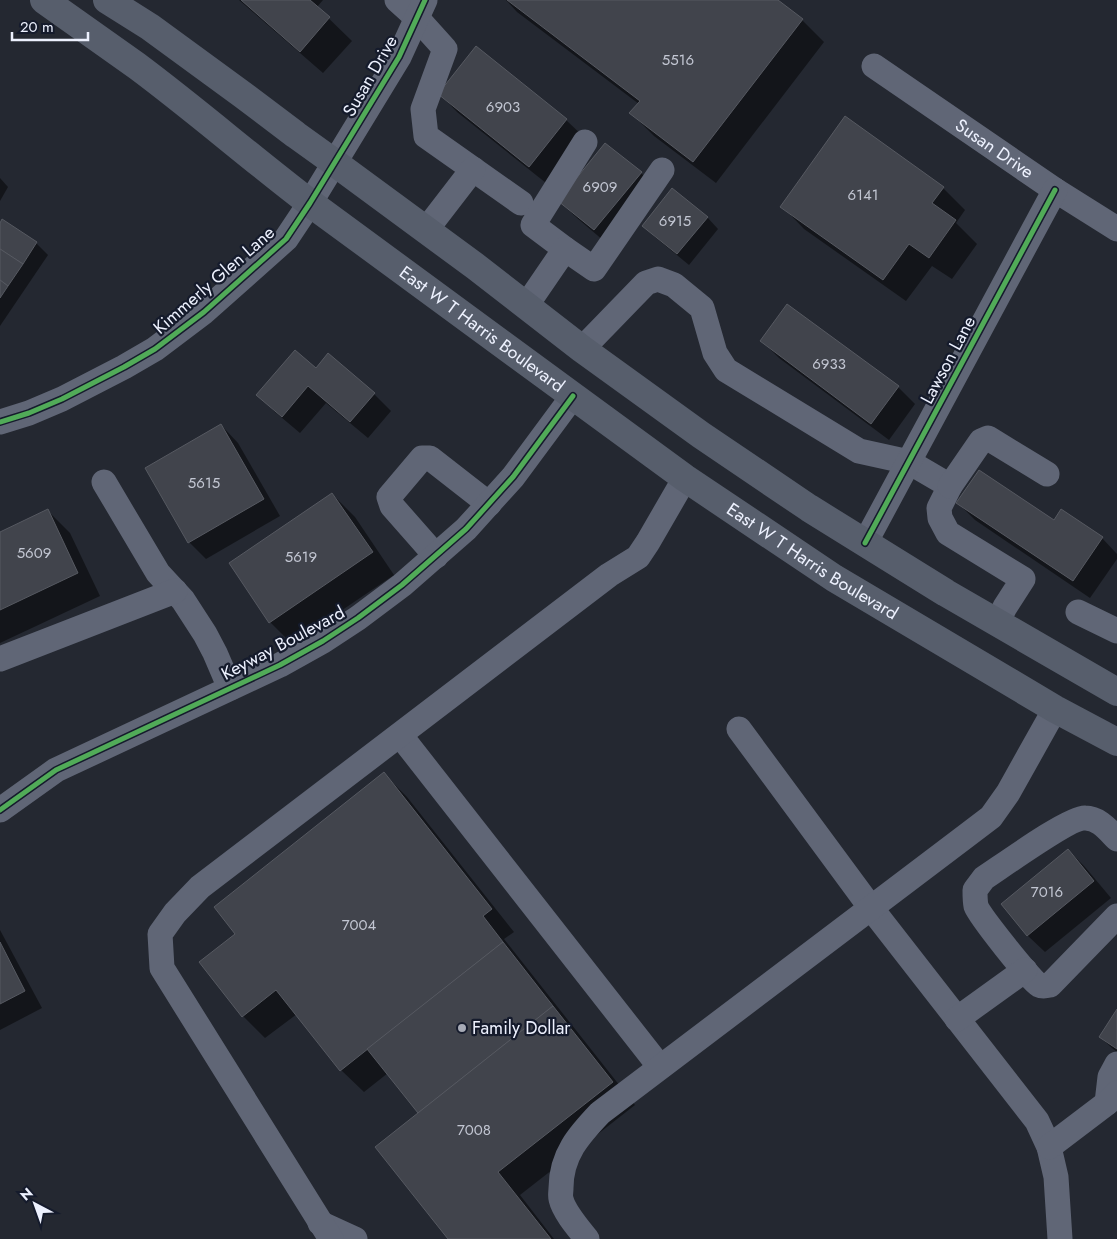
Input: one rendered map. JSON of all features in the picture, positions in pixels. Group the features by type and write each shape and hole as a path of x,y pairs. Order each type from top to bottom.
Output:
{"main road":[{"name":"East W T Harris Boulevard","path":"44,0 137,66 310,203 685,478 834,578 1055,710 1117,742"},
{"path":"107,0 150,27 426,230 582,349 701,435 809,508 946,593 1117,692"}],"street":[{"path":"397,0 421,9 445,49 423,109 426,136 521,203"},
{"name":"Susan Drive","path":"334,163 399,57 421,9"},
{"name":"Susan Drive","path":"874,66 1055,190 1117,229"},
{"path":"585,142 533,225 594,269 662,170"},
{"name":"Kimmerly Glen Lane","path":"0,422 29,413 62,399 124,367 155,349 204,312 286,239 334,163"},
{"path":"426,230 473,169"},
{"name":"Lawson Lane","path":"866,543 1055,190"},
{"path":"526,306 565,249"},
{"path":"582,349 646,283 658,279 674,285 702,308 715,353 726,370 859,451 909,462 950,486"},
{"name":"Keyway Boulevard","path":"0,810 56,770 280,664 323,641 358,618 395,591 466,529 513,477 573,396"},
{"path":"997,623 1022,579 948,534 940,518 939,508 950,486 981,441 988,438 1047,474"},
{"path":"436,556 392,506 389,498 422,458 430,458 488,504"},
{"path":"355,1239 325,1231 162,968 160,934 175,913 200,887 610,575 638,557 685,478"},
{"path":"104,482 148,558 158,573 183,600 205,634 230,688"},
{"path":"0,660 175,591"},
{"path":"1078,612 1117,631"},
{"path":"587,1239 569,1216 561,1200 561,1177 567,1156 580,1134 600,1113 991,817 1008,794 1055,710"},
{"path":"739,730 871,908 1037,1121 1049,1147 1056,1177 1060,1239"},
{"path":"400,735 660,1067"},
{"path":"1117,839 1097,821 1084,817 1066,824 984,878 975,890 976,905 984,918 1038,985 1044,987 1050,985 1117,916"},
{"path":"957,1019 1025,970"},
{"path":"1049,1147 1112,1098 1110,1077 1117,1064"}],"building":[{"path":"241,0 310,0 330,17 300,52"},
{"path":"507,0 778,0 803,19 693,162 629,113 640,101"},
{"path":"476,46 567,119 529,167 438,94"},
{"path":"845,116 944,187 932,203 956,220 929,258 909,244 883,280 780,207"},
{"path":"605,143 642,172 594,230 558,201"},
{"path":"672,188 708,217 677,254 642,226"},
{"path":"2,219 37,242 23,264 0,249 0,223"},
{"path":"0,249 23,264 8,286 0,280"},
{"path":"0,280 8,286 0,298"},
{"path":"787,304 899,386 871,424 760,341"},
{"path":"295,350 316,368 328,353 375,393 350,422 308,386 282,417 256,395"},
{"path":"221,424 264,499 188,543 145,468"},
{"path":"979,470 1054,520 1061,509 1103,537 1073,581 956,503"},
{"path":"332,493 373,552 269,623 229,563"},
{"path":"48,509 78,573 0,610 0,532"},
{"path":"384,772 492,909 483,916 503,942 340,1071 276,990 242,1017 199,962 235,934 214,907"},
{"path":"1068,849 1094,881 1027,936 1001,904"},
{"path":"0,942 25,991 0,1004"},
{"path":"503,942 553,1006 418,1113 367,1049"},
{"path":"553,1006 613,1082 498,1172 551,1239 448,1239 375,1147"},
{"path":"1117,1009 1117,1049 1099,1037"}],"cycle path":[{"path":"0,422 29,413 62,399 155,349 204,312 286,239 399,57 425,0"},
{"path":"865,543 1055,190"},
{"path":"0,810 56,770 280,665 323,641 358,618 402,585 466,529 513,477 573,396"}],"place":[{"name":"Family Dollar","path":"462,1028"}]}
